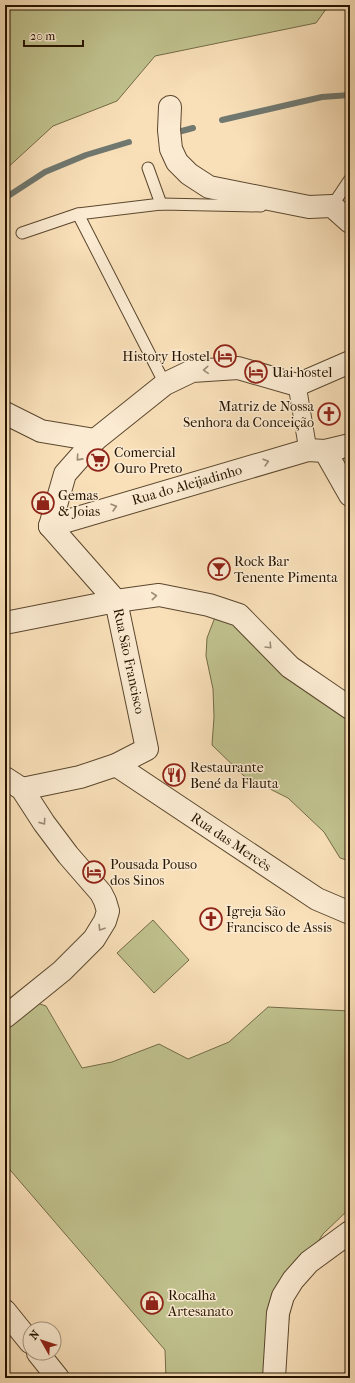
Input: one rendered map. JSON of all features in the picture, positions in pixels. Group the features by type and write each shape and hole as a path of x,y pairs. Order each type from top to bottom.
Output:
{"street":[{"path":"170,107 169,130 171,149 177,162 188,174 209,187 309,207 332,206 350,222"},
{"path":"50,526 64,474 95,440 165,384 192,371 238,368 297,385 350,362"},
{"path":"297,385 316,450 350,495"},
{"path":"5,413 42,432 95,440"},
{"name":"Rua do Aleijadinho","path":"50,526 316,450 350,445"},
{"name":"Rua São Francisco","path":"50,526 116,601 147,749 116,765"},
{"path":"5,624 116,601 159,595 209,605 238,615 290,667 350,708"},
{"path":"14,784 80,777 116,765"},
{"name":"Rua das Mercês","path":"116,765 317,899 350,913"},
{"path":"5,1017 62,971 94,939 105,921 108,911 101,893 68,855 14,784"},
{"path":"274,1378 278,1313 283,1296 293,1280 309,1262 350,1232"},
{"path":"5,1311 22,1332"},
{"path":"44,1361 58,1378"}],"lane":[{"path":"148,168 161,204"},
{"path":"332,206 350,179"},
{"path":"22,233 78,214 161,204 309,207"},
{"path":"78,214 165,384"}],"green space":[{"path":"5,5 329,5 316,23 155,56 117,101 53,126 5,170"},
{"path":"217,612 350,702 350,861 340,858 324,832 288,798 244,776 212,745 214,717 213,689 206,656 207,638"},
{"path":"153,920 189,960 154,993 117,953"},
{"path":"34,1002 46,1006 82,1068 112,1062 159,1044 188,1059 229,1042 268,1007 350,1011 350,1208 323,1234 299,1271 290,1310 284,1360 274,1378 166,1378 165,1350 5,1164 5,1028"}],"waterway":[{"path":"222,120 322,97 350,95"},
{"path":"178,132 193,128"},
{"path":"5,198 45,172 86,155 129,142"}],"place":[{"name":"History Hostel","path":"225,356"},
{"name":"Uai hostel","path":"256,372"},
{"name":"Matriz de Nossa Senhora da Conceição","path":"329,414"},
{"name":"Comercial Ouro Preto","path":"98,460"},
{"name":"Gemas & Joias","path":"43,503"},
{"name":"Rock Bar Tenente Pimenta","path":"219,569"},
{"name":"Restaurante Bené da Flauta","path":"174,775"},
{"name":"Pousada Pouso dos Sinos","path":"94,872"},
{"name":"Igreja São Francisco de Assis","path":"211,919"},
{"name":"Rocalha Artesanato","path":"152,1303"}]}
